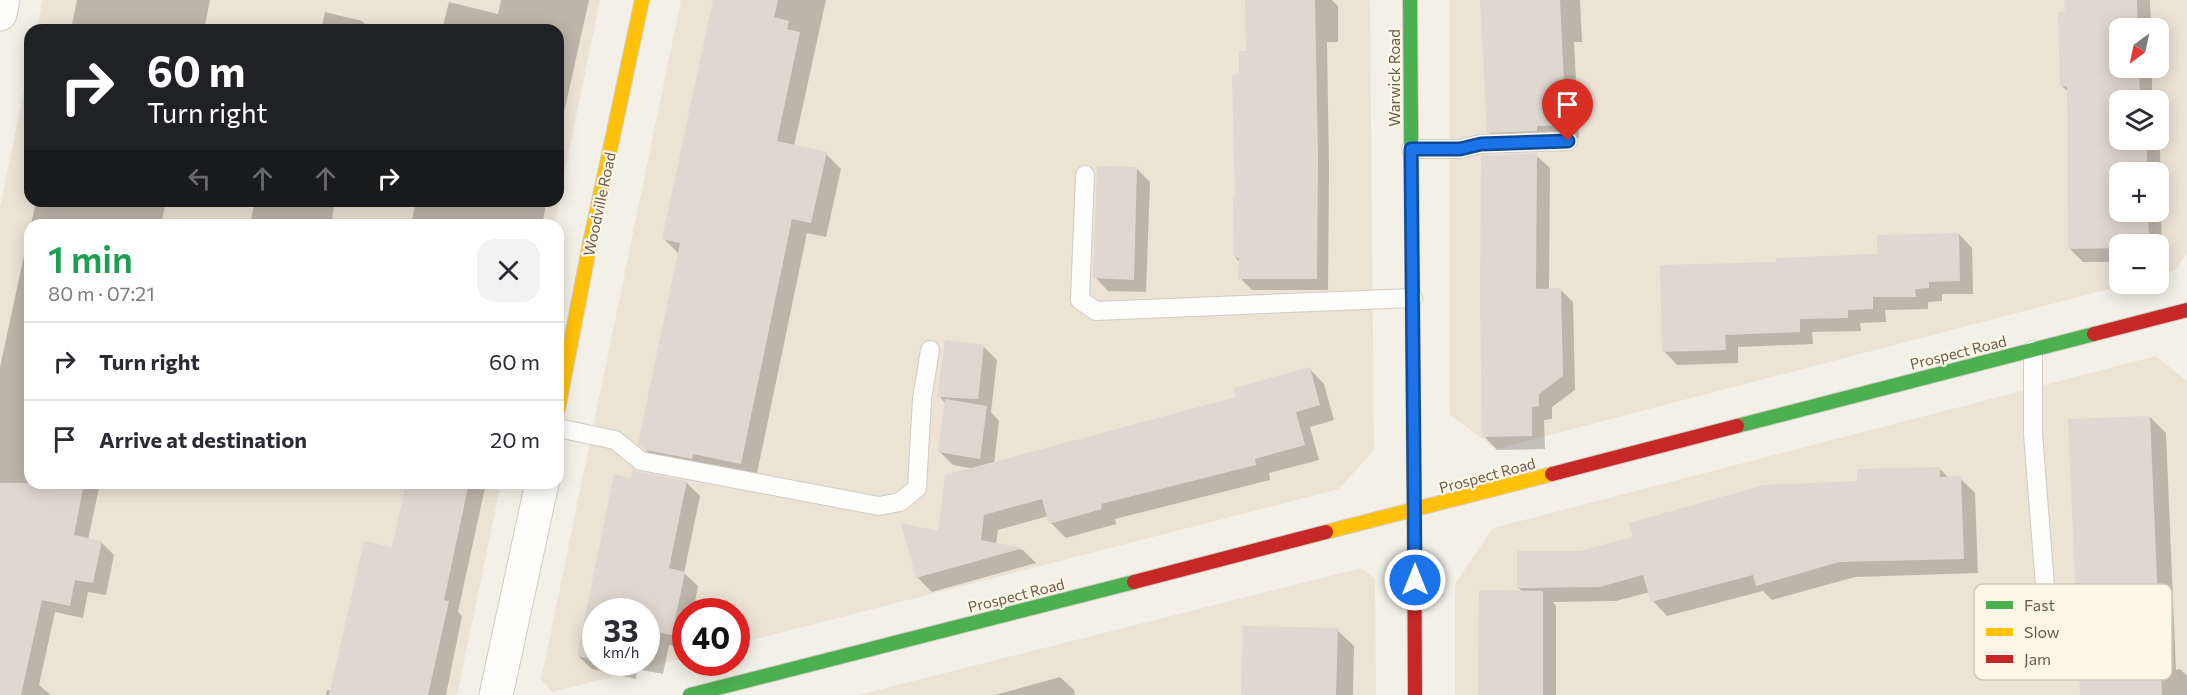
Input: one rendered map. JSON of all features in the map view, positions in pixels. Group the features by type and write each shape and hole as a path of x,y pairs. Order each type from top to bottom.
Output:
{"street":[{"path":"0,14 3,0"},
{"name":"Woodville Road","path":"564,378 590,243 642,0"},
{"name":"Warwick Road","path":"1410,0 1416,695"},
{"name":"Prospect Road","path":"690,695 1414,511 2187,310"},
{"path":"496,695 541,489"}],"lane":[{"path":"1411,149 1460,149 1481,144 1568,141"},
{"path":"1085,175 1080,300 1096,311 1413,298"},
{"path":"564,429 615,440 641,461 879,506 900,502 917,488 922,399 930,350"},
{"path":"2033,350 2033,434 2045,584"}],"shaded area":[{"path":"43,0 600,0 564,176 564,24 37,24"},
{"path":"681,0 1370,0 1374,450 1339,489 750,641 750,598 672,598 672,661 660,664 660,598 582,598 582,676 615,676 552,692 541,680"},
{"path":"1450,0 2187,0 2187,252 2176,270 2169,272 2169,234 2109,234 2109,289 1496,449 1450,415"},
{"path":"24,90 24,207 558,207 555,219 24,219 24,489 500,489 457,695 0,695 0,207"},
{"path":"2156,356 2187,381 2187,695 1455,695 1455,584 1493,528"},
{"path":"1361,568 1375,579 1376,695 858,695"}],"building":[{"path":"713,0 778,0 774,17 789,21 787,29 800,32 777,141 827,152 811,223 792,219 741,464 693,454 692,459 646,450 638,444 680,243 662,239"},
{"path":"1245,0 1315,0 1318,155 1317,279 1238,279 1239,258 1234,257 1232,75 1239,74 1239,51 1246,51"},
{"path":"1480,0 1560,0 1566,125 1537,126 1537,131 1487,133"},
{"path":"2064,0 2137,0 2138,18 2109,18 2109,78 2139,78 2140,90 2109,90 2109,150 2147,150 2147,162 2109,162 2109,222 2148,222 2149,234 2109,234 2109,248 2068,249 2067,86 2060,87 2058,12 2065,12"},
{"path":"1537,153 1536,289 1561,288 1563,376 1539,394 1539,406 1532,407 1532,436 1482,437 1481,156"},
{"path":"1097,166 1137,167 1134,280 1093,278"},
{"path":"1959,233 1960,281 1929,282 1929,288 1915,289 1916,297 1873,297 1873,309 1848,310 1848,318 1800,319 1800,332 1725,335 1726,350 1662,352 1660,265 1776,262 1776,258 1877,254 1877,235"},
{"path":"945,340 984,345 978,399 937,397"},
{"path":"1310,367 1320,405 1296,412 1305,445 1255,459 1256,465 1101,504 1102,509 1049,524 1042,499 984,515 981,540 1023,548 916,578 901,523 938,531 945,475 1236,397 1234,388"},
{"path":"945,399 987,406 980,459 938,452"},
{"path":"2150,416 2157,584 2075,584 2068,419"},
{"path":"1940,467 1940,477 1961,476 1964,559 1839,562 1756,586 1753,575 1651,602 1643,575 1600,587 1517,588 1517,551 1580,551 1633,537 1629,523 1764,485 1857,481 1857,469"},
{"path":"633,469 687,481 669,568 685,572 680,598 672,598 672,635 660,633 660,598 589,598 614,474 631,478"},
{"path":"0,483 24,483 24,489 83,489 74,535 102,541 93,583 75,580 70,606 42,600 21,695 0,695"},
{"path":"405,489 468,489 444,600 449,601 428,695 329,695 364,541 392,547"},
{"path":"1479,590 1543,591 1543,695 1478,695"},
{"path":"1243,626 1338,628 1336,695 1241,695"},
{"path":"582,631 582,657 577,656"},
{"path":"2079,680 2161,680 2162,695 2080,695"}],"traffic: fast":[{"path":"1410,0 1414,492"},
{"path":"1737,426 2094,334"},
{"path":"690,695 1134,582"}],"traffic: slow":[{"path":"564,378 590,243 642,0"},
{"path":"1326,532 1552,474"}],"traffic: jam":[{"path":"2094,334 2187,310"},
{"path":"1552,474 1737,426"},
{"path":"1414,492 1415,695"},
{"path":"1134,582 1326,532"}],"route":[{"path":"1415,580 1411,149 1460,149 1481,144 1568,141"}]}
